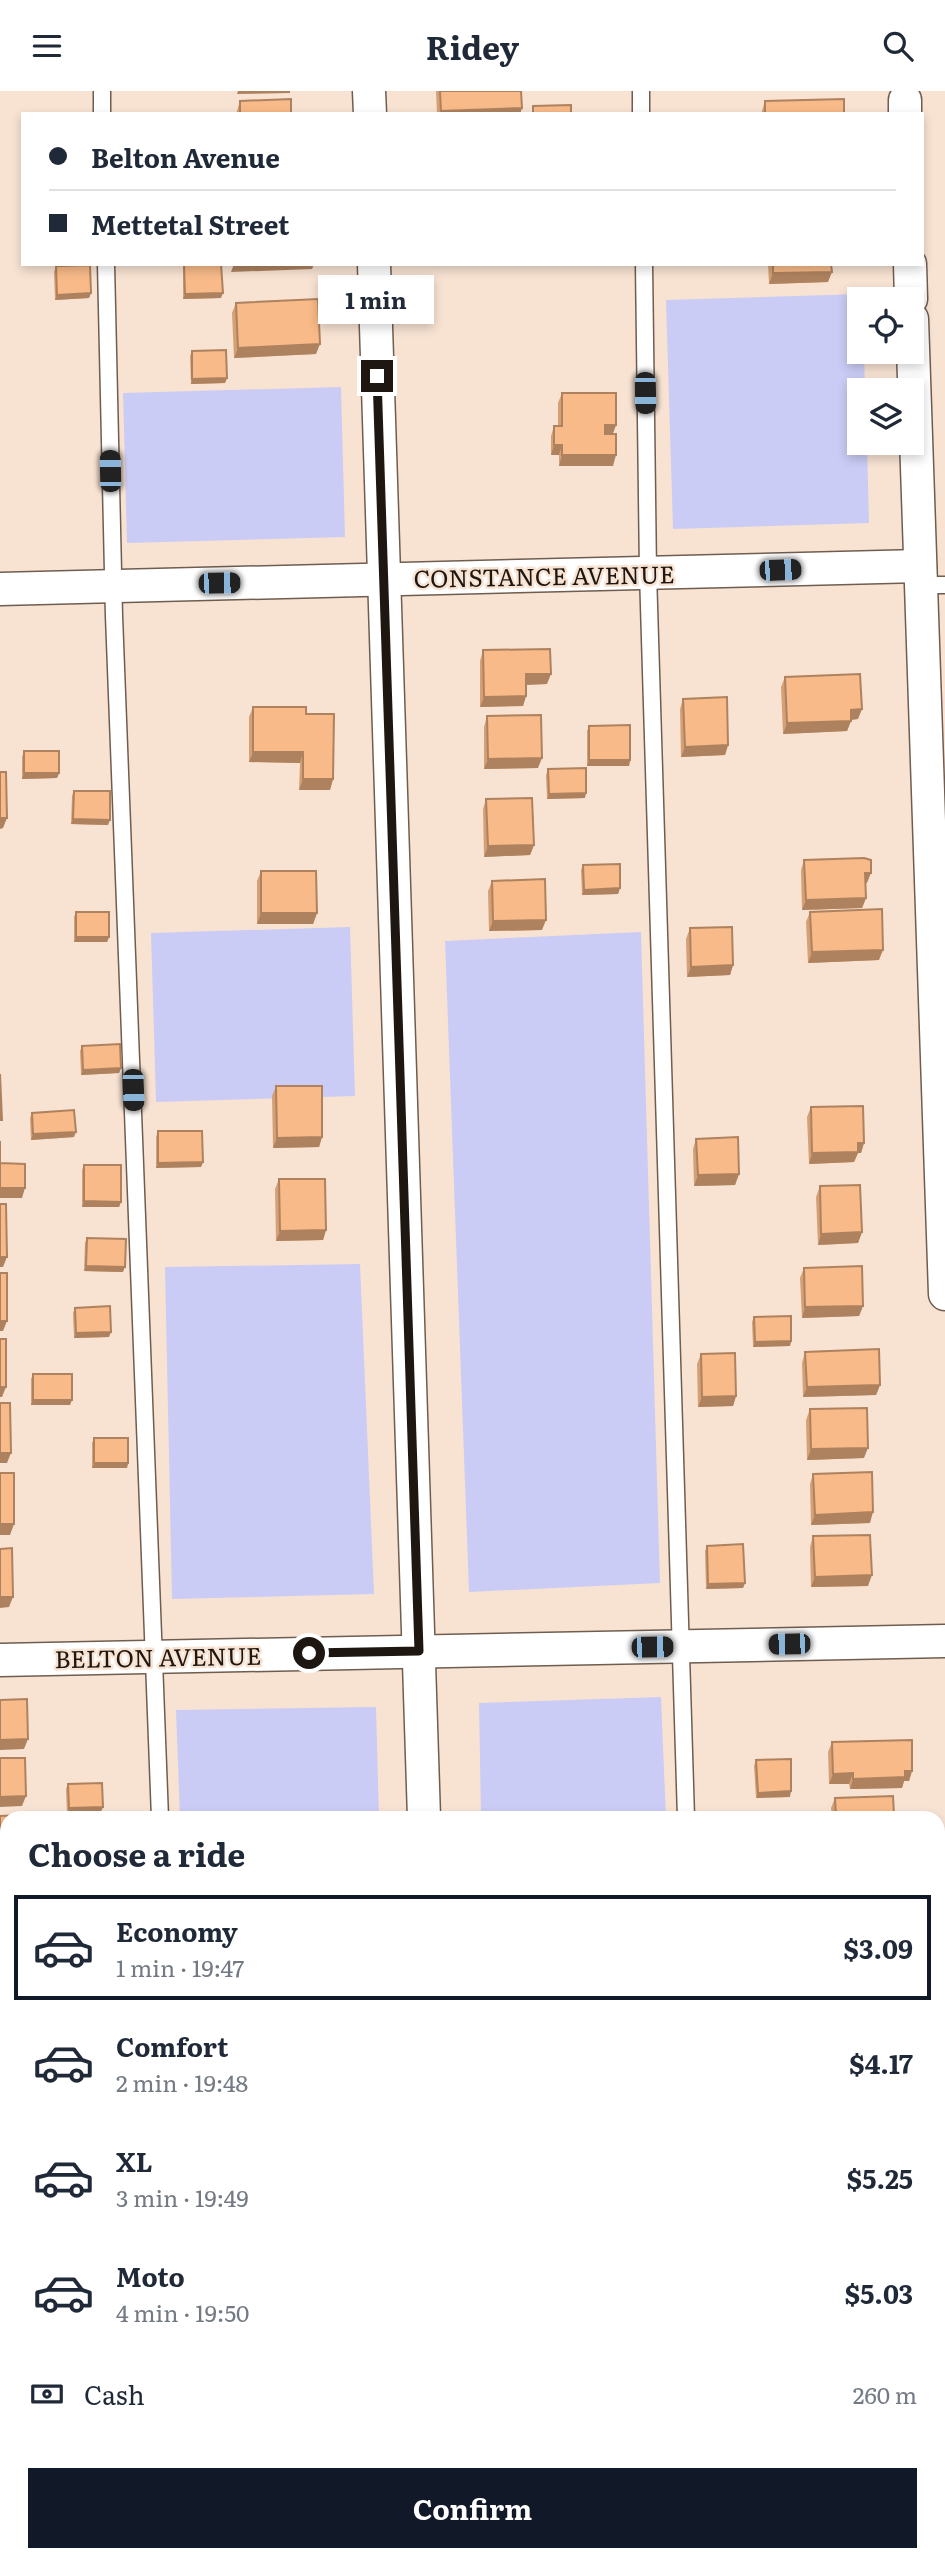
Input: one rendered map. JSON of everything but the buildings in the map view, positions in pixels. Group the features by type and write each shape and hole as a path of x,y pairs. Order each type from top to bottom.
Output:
{"street":[{"path":"369,91 370,112"},
{"path":"374,266 424,1811"},
{"path":"910,266 911,287"},
{"path":"915,364 928,579 945,1294"},
{"name":"CONSTANCE AVENUE","path":"0,589 648,573 928,579"},
{"name":"BELTON AVENUE","path":"0,1660 945,1641"}],"lane":[{"path":"102,91 102,112"},
{"path":"641,91 642,112"},
{"path":"106,266 113,586 160,1811"},
{"path":"643,266 648,573 686,1811"}],"shaded area":[{"path":"847,294 847,364 864,364 865,378 847,378 847,455 867,455 869,523 673,529 666,300"},
{"path":"341,387 345,537 127,543 123,393"},
{"path":"350,927 355,1096 156,1102 151,933"},
{"path":"641,932 660,1583 469,1592 445,941"},
{"path":"360,1264 374,1594 172,1599 165,1267"},
{"path":"661,1697 666,1811 481,1811 479,1703"},
{"path":"376,1707 379,1811 180,1811 176,1710"}],"route":[{"path":"309,1653 419,1651 377,376"}]}
